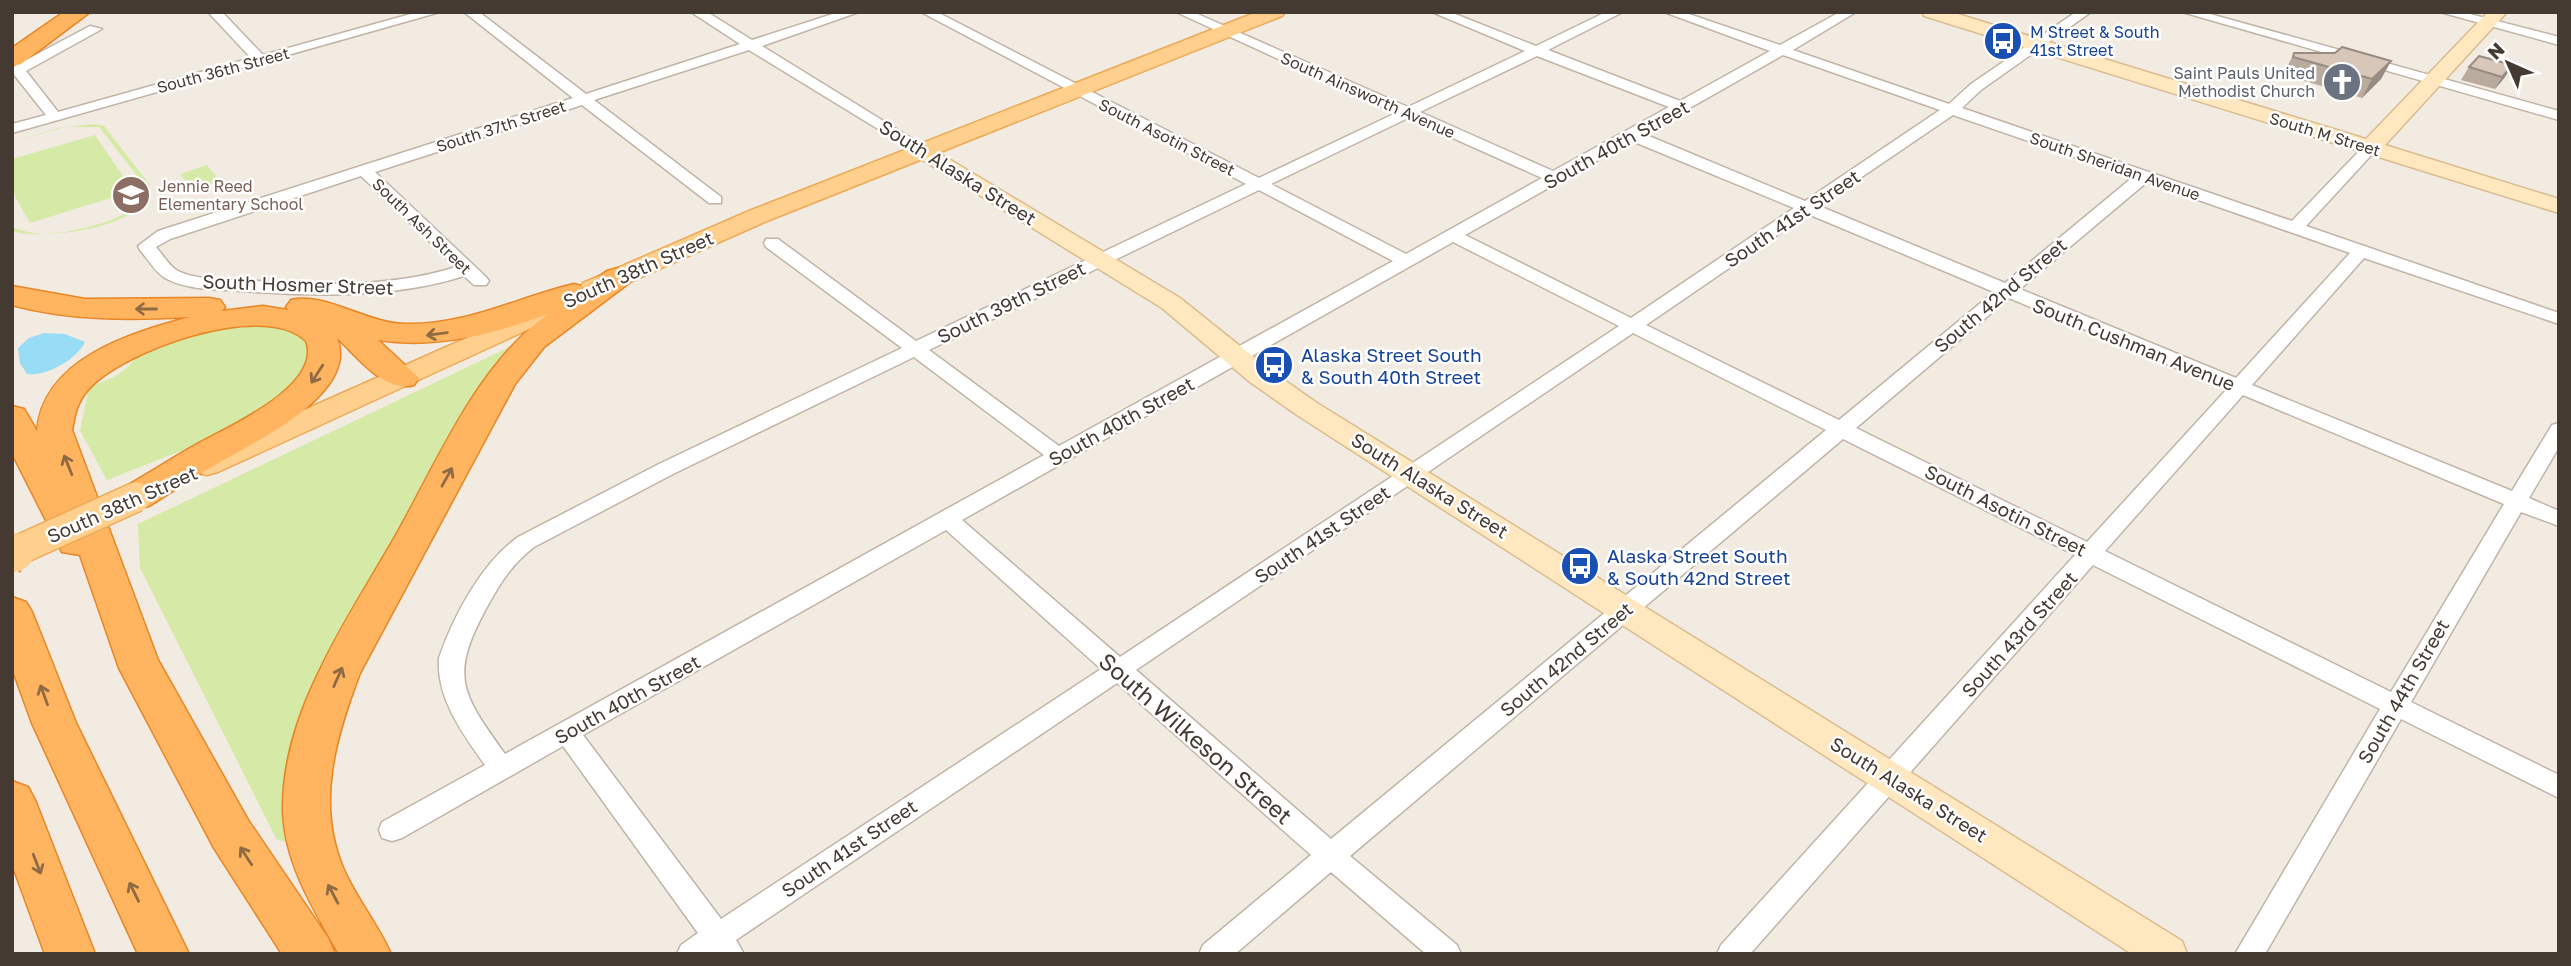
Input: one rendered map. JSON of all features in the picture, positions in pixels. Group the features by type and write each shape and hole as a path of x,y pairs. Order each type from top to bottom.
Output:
{"highway":[{"path":"12,41 46,12"},
{"path":"12,59 87,21"},
{"path":"12,295 47,304 121,309 274,305 328,313 378,331 413,337 433,335 516,315 618,277"},
{"path":"366,954 316,862 307,830 309,760 320,718 339,673 500,381 533,340 618,277"},
{"path":"328,313 402,378"},
{"path":"136,497 289,405 320,371 326,353 321,336 304,324 264,316 190,326 154,337 105,361 81,379 58,407 54,430 140,668"},
{"path":"12,417 140,668 231,834 310,954"},
{"path":"12,612 54,723 164,954"},
{"path":"12,800 70,954"}],"main road":[{"name":"South 38th Street","path":"12,553 714,234 1275,12"}],"street":[{"path":"214,12 260,60"},
{"name":"South 36th Street","path":"12,129 434,12"},
{"path":"470,12 715,200"},
{"name":"South Alaska Street","path":"697,12 1182,310 1284,394 2167,954"},
{"name":"South 37th Street","path":"150,241 853,12"},
{"name":"South Asotin Street","path":"927,12 1407,261"},
{"name":"South Ainsworth Avenue","path":"1182,12 1555,178"},
{"path":"1438,12 1682,107"},
{"name":"South 39th Street","path":"502,769 476,732 458,697 451,670 456,650 488,583 506,558 526,542 578,512 1617,12"},
{"name":"South Sheridan Avenue","path":"1670,12 2559,319"},
{"name":"South 40th Street","path":"392,830 1850,12"},
{"name":"South M Street","path":"1931,12 2559,206"},
{"name":"South 41st Street","path":"691,954 724,945 1118,670 1634,326 1952,109 1976,87 2085,12"},
{"path":"2188,12 2559,116"},
{"path":"2446,12 2493,18 2559,41"},
{"path":"2295,228 2493,18"},
{"path":"55,117 18,70 87,21"},
{"name":"South Cushman Avenue","path":"1632,135 2005,292 2559,519"},
{"name":"South Ash Street","path":"364,170 474,275"},
{"name":"South 42nd Street","path":"1213,954 2144,176"},
{"name":"South Asotin Street","path":"1453,236 2559,786"},
{"name":"South Hosmer Street","path":"150,241 146,246 149,252 167,272 201,283 393,288 474,275"},
{"path":"772,243 1059,456"},
{"name":"South 43rd Street","path":"1731,954 2092,552 2236,386 2361,251"},
{"name":"South 44th Street","path":"2249,954 2514,500 2559,429"},
{"name":"South Wilkeson Street","path":"947,519 1331,856 1447,954"},
{"path":"568,732 724,945"}],"green space":[{"path":"94,124 104,126 150,185 146,200 134,212 115,221 93,228 44,234 88,227 122,215 135,207 143,197 145,186 99,127 67,127"},
{"path":"95,135 133,191 30,223 12,191 12,159"},
{"path":"207,165 220,181 193,190 180,174"},
{"path":"12,227 28,232 44,234 12,231"},
{"path":"258,323 298,334 310,348 308,365 274,405 191,447 107,480 80,431 89,387 118,374 140,352 212,328"},
{"path":"526,339 446,450 294,843 277,840 140,568 138,524"}],"water":[{"path":"44,333 65,334 85,342 75,355 60,366 43,373 27,374 20,363 18,348 29,338"}],"building":[{"path":"2342,47 2391,61 2372,79 2293,57 2294,53 2335,53"},
{"path":"2479,56 2513,65 2502,77 2469,67"}],"place":[{"name":"M Street & South 41st Street","path":"2003,41"},
{"name":"Saint Pauls United Methodist Church","path":"2342,82"},
{"name":"Jennie Reed Elementary School","path":"131,195"},
{"name":"Alaska Street South & South 40th Street","path":"1274,365"},
{"name":"Alaska Street South & South 42nd Street","path":"1580,566"}]}
